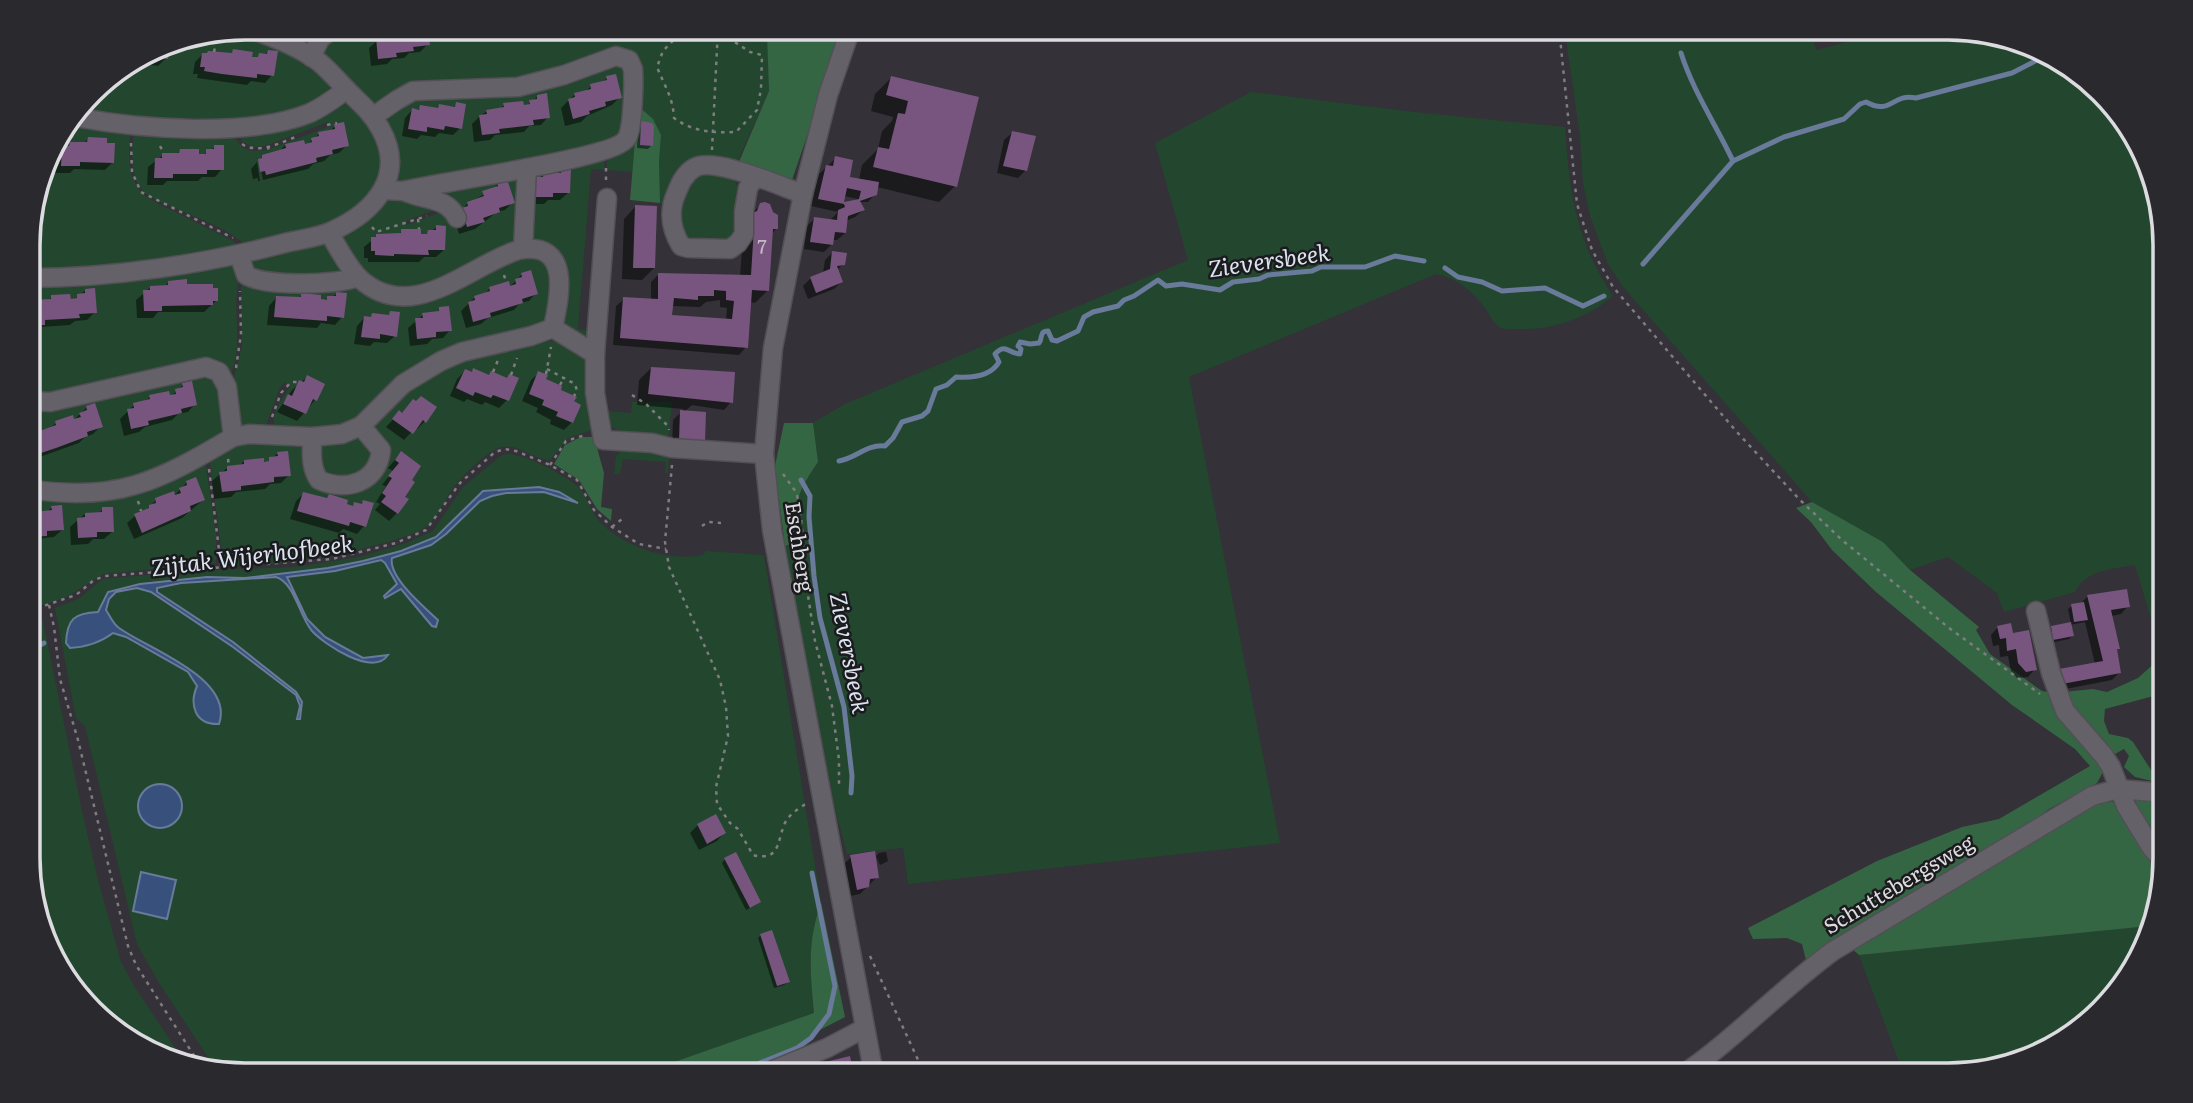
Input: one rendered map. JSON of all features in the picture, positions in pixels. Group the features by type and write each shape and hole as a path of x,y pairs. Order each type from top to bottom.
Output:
{"street":[{"path":"41,277 97,275 243,254 329,233 367,209 384,190 388,178 389,151 385,135 374,116 326,69 311,57 280,40"},
{"path":"311,57 320,40"},
{"name":"Eschberg","path":"847,40 828,95 803,194 773,348 764,454 772,530 830,793 849,942 872,1063"},
{"path":"374,116 413,91 518,87 620,56 629,60 633,69 628,136 620,145 527,168 403,191 384,190"},
{"path":"84,118 206,128 269,124 311,113 346,90"},
{"path":"755,177 748,188 744,234 738,243 730,249 681,246 672,224 672,205 685,175 696,166 710,163 755,177 803,194"},
{"path":"523,249 527,168"},
{"path":"403,191 413,196 442,201 457,218"},
{"path":"607,198 595,354 595,393 603,440 764,454"},
{"path":"329,233 358,277 383,292 407,297 438,290 511,252 533,249 546,253 559,272 561,292 551,329"},
{"path":"243,254 246,275 260,280 320,284 345,282 358,277"},
{"path":"41,490 80,495 134,487 233,438 249,434 312,438 342,434 361,426 403,384 441,360 551,329 595,354"},
{"path":"41,402 50,402 198,368 212,369 219,372 227,387 233,438"},
{"path":"312,438 314,471 319,480 339,484 363,482 377,467 382,450 361,426"},
{"path":"2036,611 2051,673 2064,712 2104,756 2134,821 2153,847"},
{"name":"Schuttebergsweg","path":"1700,1062 1725,1044 1833,951 2065,811 2092,796 2118,789 2153,792"},
{"path":"791,1063 865,1028"}],"path":[{"path":"674,40 663,51 657,67 669,89 674,104 674,118 685,126 714,134 736,132 757,110 762,55 750,52 733,40"},
{"path":"710,163 714,134 718,40"},
{"path":"1561,40 1577,204 1592,250 1622,299 1736,431 1799,499 1842,540 1949,628 2064,712"},
{"path":"214,52 216,42"},
{"path":"132,124 132,172 141,192 234,238 241,243 243,254"},
{"path":"268,146 269,153"},
{"path":"603,151 607,198"},
{"path":"418,219 419,229"},
{"path":"227,387 239,355 240,287 246,275"},
{"path":"551,329 547,372 575,384 577,391 574,396"},
{"path":"560,385 564,378"},
{"path":"270,434 272,416 281,393 291,382 298,382"},
{"path":"281,393 287,396"},
{"path":"632,395 646,404 668,426 672,448 666,549 668,568 720,680 726,707 728,736 716,787 717,804 730,823 738,829 753,855 759,857 771,855 778,848 789,817 830,793 840,777 832,706 815,641 807,589 800,506 796,492 780,467"},
{"path":"550,465 566,441 577,436 602,434"},
{"path":"40,608 76,595 94,580 105,576 332,559 396,543 426,530 460,483 500,450 511,449 577,480 594,510 612,527 639,544 666,549"},
{"path":"206,452 221,566"},
{"path":"612,527 622,519"},
{"path":"702,526 708,522 721,523"},
{"path":"49,605 60,679 78,740 128,946 136,965 194,1056"},
{"path":"849,942 861,944 867,949 919,1063"}],"green space":[{"path":"265,40 304,57 301,62 317,74 321,70 329,86 322,103 269,116 253,117 252,122 203,123 201,119 186,118 185,123 91,115 89,112 110,91 154,61 192,47 218,42"},
{"path":"331,40 767,40 769,91 731,176 739,191 740,200 738,218 732,234 727,241 691,241 681,232 675,205 660,203 661,135 638,107 633,172 607,170 607,155 623,147 633,59 542,79 427,87 373,108 321,54"},
{"path":"767,40 840,40 792,180 759,174 738,164 769,91"},
{"path":"1566,40 1813,40 1816,50 1855,40 1975,42 2001,47 2039,61 2083,91 2110,120 2125,143 2137,166 2151,218 2153,625 2135,565 2101,571 2086,579 2075,592 2004,612 1997,593 1948,557 1910,570 1883,542 1812,502 1623,287 1608,264 1590,216 1583,183 1580,136"},
{"path":"613,60 629,67 620,142 402,185 394,182 383,115 405,98 485,94"},
{"path":"1251,92 1565,127 1569,173 1577,215 1590,255 1613,296 1592,311 1568,322 1543,328 1505,329 1496,324 1482,304 1465,287 1436,274 1189,377 1280,843 908,884 903,848 847,854 835,809 785,546 796,542 795,518 798,499 818,462 813,423 845,404 1188,260 1155,143"},
{"path":"339,103 353,104 378,133 385,167 371,199 325,228 247,246 222,229 149,196 135,177 132,162 134,131 232,135 243,148 253,151 267,150 330,126 328,122 265,146 254,147 242,142 239,133"},
{"path":"638,106 653,119 661,135 660,203 630,200"},
{"path":"82,122 130,131 131,170 137,187 143,194 233,241 241,248 157,258 157,262 41,272 41,231 47,192 56,166"},
{"path":"604,157 605,170 591,169 578,329 590,331 585,337 562,324 555,249 547,244 529,243 530,173"},
{"path":"517,172 521,238 475,265 470,263 445,276 444,282 394,291 368,279 341,240 342,233 385,199 412,199 439,208 417,193","holes":["440,208 444,211 407,225 406,221"]},
{"path":"320,239 335,251 336,263 344,271 333,280 251,271 250,260"},
{"path":"536,254 553,269 548,318 539,328 476,343 347,429 275,429 275,412 290,387 285,382 280,387 262,431 237,426 233,380 242,347 241,287 244,280 355,282 391,299 500,262"},
{"path":"226,262 235,265 241,274 236,298 237,350 230,376 222,371 73,394 66,389 41,396 41,282"},
{"path":"559,340 576,349 587,361 592,430 568,438 550,460 511,447 498,448 460,480 426,527 388,542 291,562 237,565 223,562 209,455 243,440 302,440 318,482 374,475 369,428 419,378 477,355 497,354 499,347"},
{"path":"198,371 218,378 226,433 193,448 191,456 116,486 41,484 41,402"},
{"path":"605,397 607,411 631,413 632,402 672,402 668,440 612,427 605,414"},
{"path":"784,423 813,423 818,462 798,499 795,518 796,542 785,546 775,466"},
{"path":"358,431 377,448 360,480 320,476 319,442"},
{"path":"581,437 594,437 604,473 601,507 612,509 611,521 597,509 579,480 554,464 565,445"},
{"path":"623,450 669,453 668,473 665,473 666,462 623,459 620,474 614,474 616,456"},
{"path":"502,455 524,457 576,485 583,492 599,521 633,545 676,556 703,555 706,551 764,555 821,902 813,931 811,957 814,1013 672,1063 245,1063 210,1060 137,944 85,726 76,718 55,608 80,598 102,579 190,571 295,567 359,557 406,543 433,531 463,487"},
{"path":"205,460 216,534 216,563 103,574 65,598 40,606 41,497 138,495"},
{"path":"1812,502 1883,542 1910,570 1979,627 1976,630 1990,654 2042,691 2053,693 2104,770 2097,783 2049,809 2019,833 1807,964 1802,944 1787,938 1753,939 1748,928 1877,861 1962,827 1999,819 2090,766 2075,749 2012,705 1876,592 1832,550 1811,522 1796,508"},
{"path":"40,618 98,880 121,962 178,1051 154,1042 131,1028 91,993 68,960 47,911 40,858"},
{"path":"2153,665 2153,696 2105,709 2104,721 2109,734 2128,738 2133,742 2153,771 2153,781 2135,777 2124,767 2129,756 2124,749 2113,755 2081,723 2063,692 2093,689 2107,692 2138,678"},
{"path":"2136,799 2153,800 2153,835 2135,806"},
{"path":"2106,801 2113,802 2153,852 2151,885 2141,927 1859,955 1851,948 2080,810"},
{"path":"821,902 845,1017 816,1032 787,1063 672,1063 814,1013 811,957"},
{"path":"2141,927 2132,949 2102,993 2062,1028 2039,1042 2014,1052 1962,1062 1899,1062 1859,955"}],"water":[{"path":"539,487 559,492 578,503 544,492 492,496 480,501 431,545 392,558 392,566 401,583 438,620 436,627 432,626 401,589 385,598 397,584 381,560 335,571 287,577 307,619 325,637 363,658 388,655 381,661 361,661 338,651 318,637 308,625 288,586 276,577 181,583 157,588 157,592 233,642 296,692 302,702 300,719 297,719 300,706 296,695 233,647 151,592 137,588 116,592 109,599 106,610 119,628 185,666 202,679 214,692 220,707 219,724 204,721 196,712 194,700 197,686 188,672 126,637 113,633 98,642 70,648 66,643 68,628 73,619 83,614 98,612 108,592 140,584 207,577 245,578 363,561 401,551 436,537 483,491"},
{"path":"160,784 169,785 176,790 181,797 181,815 176,822 169,827 160,828 151,827 144,822 139,815 138,806 139,797 144,790 151,785"},
{"path":"141,872 176,880 167,919 133,911"}],"building":[{"path":"376,40 429,40 430,45 413,47 414,51 396,53 397,57 378,59"},
{"path":"233,49 253,52 252,57 258,57 259,53 267,54 268,50 278,51 274,76 257,74 257,78 222,74 204,71 205,67 200,67 202,53 232,53"},
{"path":"616,74 622,98 605,102 606,106 573,119 568,99 575,97 574,93 591,89 590,84 607,80 606,76"},
{"path":"891,76 979,97 957,187 873,167 878,147 889,149 898,113 905,114 908,101 886,95"},
{"path":"547,93 550,118 533,120 534,125 499,129 500,133 482,135 479,115 487,114 486,110 504,107 503,103 523,101 524,105 530,104 529,100"},
{"path":"456,102 466,104 462,129 427,127 427,132 408,129 412,108 419,110 420,105 438,108 439,104 455,107"},
{"path":"641,121 654,126 653,146 640,145"},
{"path":"344,122 349,146 316,158 317,162 266,175 265,171 260,172 258,159 262,158 262,155 286,148 285,144 304,140 305,144 312,142 311,138 319,136 318,132 335,129 334,124"},
{"path":"1012,131 1036,136 1027,171 1003,166"},
{"path":"88,137 107,138 107,143 115,143 114,163 80,162 80,166 61,166 62,153 70,142 87,142"},
{"path":"214,145 224,145 224,170 207,170 207,174 173,174 173,178 154,178 155,158 162,158 162,153 199,149 199,154 206,154 206,149 214,149"},
{"path":"835,156 853,160 850,177 879,182 877,195 860,201 865,210 848,216 846,233 835,232 833,245 810,242 814,217 837,220 838,210 845,207 844,204 818,199 826,165 833,166","holes":["847,188 861,191 859,199 844,202"]},
{"path":"561,168 571,168 570,193 534,197 535,176 543,177 543,172 561,173"},
{"path":"507,179 515,203 499,208 500,212 483,218 485,222 467,227 461,208 468,206 467,202 484,196 482,191 498,186 497,182"},
{"path":"760,203 770,204 773,212 778,215 778,229 773,229 769,291 752,290 748,348 620,338 623,297 658,299 658,273 751,275 754,227 749,227 752,213 757,211","holes":["714,290 726,291 726,300 734,301 732,319 672,315 674,298 698,300 698,296 714,296"]},
{"path":"635,205 657,206 655,268 633,268"},
{"path":"436,225 446,226 445,250 428,250 429,255 394,256 375,255 375,251 371,251 371,237 376,237 376,234 401,233 401,229 421,229 421,234 427,234 428,230 436,230"},
{"path":"832,251 847,253 845,265 837,266 843,282 816,293 810,277 830,269"},
{"path":"531,270 538,294 522,299 523,303 490,313 491,317 473,322 468,302 475,300 474,296 490,291 489,287 509,281 510,286 516,284 515,279 522,277 521,273"},
{"path":"187,279 187,284 213,284 213,288 218,288 218,301 213,301 213,305 162,306 162,311 144,311 143,290 150,290 150,286 168,285 168,281"},
{"path":"95,288 97,313 79,314 80,318 45,320 45,325 41,325 41,300 51,299 51,295 70,294 71,299 77,298 77,294 85,293 85,289"},
{"path":"336,292 347,293 344,318 327,316 327,321 274,317 276,296 301,297 301,293 321,295 321,299 327,300 327,296 336,296"},
{"path":"449,306 452,331 436,332 436,337 417,339 415,318 423,318 422,313 439,311 439,307"},
{"path":"390,311 400,312 397,337 380,334 380,339 361,337 364,316 371,317 372,313 389,315"},
{"path":"651,367 735,372 733,403 648,394"},
{"path":"473,368 489,375 491,371 507,378 509,374 519,378 509,401 475,392 473,396 456,388 465,369 472,372"},
{"path":"538,371 548,375 546,379 562,386 561,390 577,397 574,401 581,405 573,423 556,416 558,412 542,405 544,400 529,394"},
{"path":"307,375 325,384 317,401 313,399 306,414 283,404 288,394 292,396 299,380 304,382"},
{"path":"192,381 197,405 181,409 182,413 148,421 149,425 131,429 127,409 134,408 133,403 150,399 149,395 169,391 170,395 176,394 175,389 183,387 182,383"},
{"path":"421,396 437,407 426,423 423,420 413,434 392,419 399,410 402,413 413,399 416,401"},
{"path":"95,403 103,427 87,432 88,436 41,453 41,431 56,425 55,421 73,415 74,419 81,417 79,413 87,410 86,406"},
{"path":"680,410 706,412 705,442 679,441"},
{"path":"288,451 291,476 274,477 274,482 241,486 241,490 222,492 219,472 227,471 227,466 244,464 244,460 264,458 264,462 269,461 269,457 278,456 277,452"},
{"path":"401,451 421,466 405,497 409,499 398,514 381,502 386,496 382,493 392,478 388,476 399,463 395,460"},
{"path":"196,477 205,500 190,506 191,511 142,533 134,514 156,503 155,498 174,491 175,495 181,493 179,488"},
{"path":"303,492 327,498 329,494 348,500 347,504 353,506 354,502 362,504 363,500 374,503 366,527 350,522 349,526 297,511"},
{"path":"62,505 64,530 47,531 47,536 41,536 41,511 52,510 51,506"},
{"path":"102,507 113,507 114,532 97,532 97,537 78,538 77,518 85,517 85,513 102,512"},
{"path":"2127,589 2130,607 2111,610 2120,649 2117,649 2121,673 2062,684 2059,669 2103,661 2087,595"},
{"path":"2084,602 2088,620 2074,622 2071,604"},
{"path":"2071,622 2074,636 2053,640 2051,626"},
{"path":"2011,623 2013,633 2029,630 2037,670 2026,672 2018,663 2016,649 2007,651 2006,638 2000,639 1997,626"},
{"path":"716,814 726,833 707,844 697,824"},
{"path":"875,851 879,878 870,879 869,887 857,890 850,855"},
{"path":"736,852 761,902 750,908 724,858"},
{"path":"772,930 790,982 777,986 760,934"},
{"path":"850,1056 851,1063 823,1063"}],"waterway":[{"path":"1681,53 1698,94 1733,161"},
{"name":"Zieversbeek","path":"1643,264 1733,161 1784,137 1844,119 1866,102 1875,106 1887,106 1901,98 1916,98 2012,73 2037,60"},
{"name":"Zieversbeek","path":"839,461 872,447 885,446 902,422 922,416 928,411 936,389 947,385 956,377 974,376 991,370 999,362 995,354 1002,349 1020,354 1020,342 1039,343 1045,331 1048,331 1052,340 1057,341 1078,331 1084,317 1118,306 1158,280 1166,286 1182,284 1220,290 1233,282 1259,279 1268,275 1312,271 1321,267 1365,267 1395,256 1424,261"},
{"name":"Zieversbeek","path":"1445,268 1458,277 1482,282 1502,291 1545,288 1583,306 1604,296"},
{"name":"Zieversbeek","path":"801,480 810,496 809,517 820,618 844,707 852,776 851,793"},
{"path":"40,645 44,643"},
{"name":"Zieversbeek","path":"761,1063 797,1048 811,1038 829,1014 835,986 812,873"}],"water label":[{"name":"Zijtak Wijerhofbeek","path":"252,556"}]}
